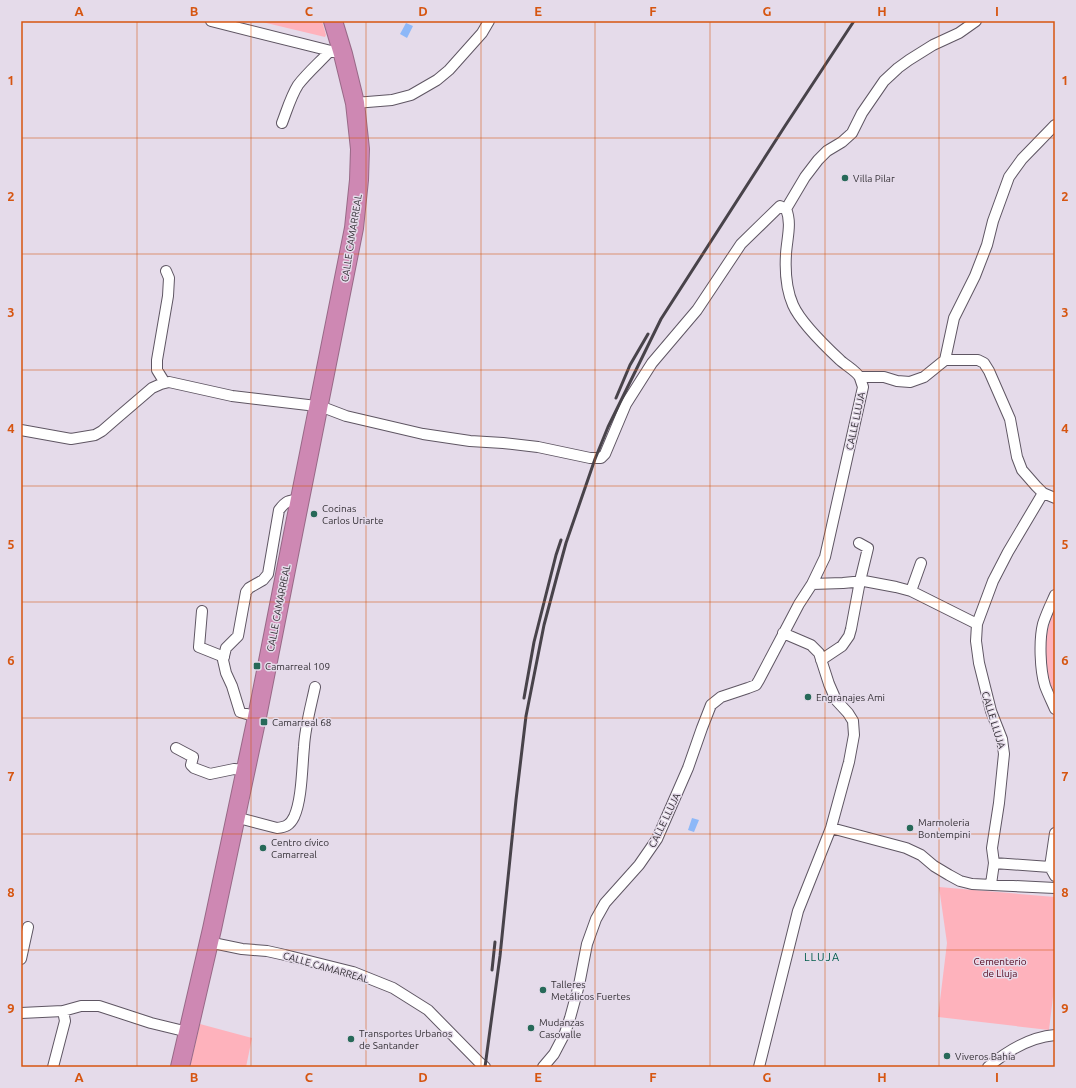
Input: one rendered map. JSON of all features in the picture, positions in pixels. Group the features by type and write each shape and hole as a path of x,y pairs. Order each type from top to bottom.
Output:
{"highway":[{"name":"CALLE CAMARREAL","path":"180,1067 257,717 357,208 360,180 360,149 355,103 337,52 333,21"}],"street":[{"path":"211,21 337,52"},
{"path":"355,103 392,100 411,95 437,80 449,70 482,33 488,21"},
{"path":"21,430 72,439 95,435 108,426 152,388 169,382 232,396 319,407 346,416 423,434 470,441 538,447 596,459 601,458 605,454 626,404 652,363 697,310 741,244 780,206 786,209 805,177 818,160 826,151 842,142 852,133 862,113 884,81 898,68 933,44 959,32 976,21"},
{"path":"282,123 289,105 304,78 337,52"},
{"path":"860,377 884,377 897,381 910,382 924,377 945,360 954,318 975,276 987,245 993,221 1010,177 1022,159 1055,125"},
{"name":"CALLE LLUJA","path":"543,1067 554,1054 569,1023 578,991 587,944 596,919 605,903 639,865 656,839 688,768 711,705 721,697 756,685 799,604 812,584 827,550 862,387 860,377 808,327 798,316 792,304 788,291 786,254 790,223 786,209"},
{"path":"165,383 157,370 157,365 168,296 169,278 166,271"},
{"path":"945,360 978,360 986,365 1010,419 1020,465 1027,476 1043,493 1055,498"},
{"name":"CALLE LLUJA","path":"991,884 994,863 992,848 999,803 1004,754 1002,740 991,711 979,663 976,642 977,624 993,582 1008,552 1043,493"},
{"name":"CALLE CAMARREAL","path":"224,657 226,648 238,636 246,592 249,588 264,580 268,574 279,510 285,502 300,500"},
{"path":"821,660 842,646 849,636 868,548 859,543"},
{"path":"911,591 920,563"},
{"path":"812,584 864,581 911,591 977,624"},
{"path":"1055,594 1043,625 1041,663 1045,686 1055,709"},
{"path":"202,611 199,648 224,657 223,660 226,673 232,686 240,712 257,717"},
{"path":"759,1067 798,911 831,828 849,762 854,735 853,721 836,700 819,653 811,645 783,633"},
{"path":"235,817 277,828 290,824 294,817 298,802 304,745 315,687"},
{"path":"176,748 193,757 191,765 194,768 210,774 234,769 246,770"},
{"path":"831,828 906,848 921,855 934,866 960,881 972,884 1055,888"},
{"path":"994,863 1053,871 1055,832"},
{"path":"21,959 28,927"},
{"name":"CALLE CAMARREAL","path":"208,942 242,949 267,951 285,955 353,972 393,988 428,1010 485,1067"},
{"path":"21,1013 63,1011 81,1006 99,1006 151,1023 188,1032"},
{"path":"53,1067 65,1021 63,1011"},
{"path":"988,1067 1025,1043 1050,1035 1055,1035"}],"green space":[{"path":"258,21 322,21 326,35 325,37"},
{"path":"1055,607 1055,699 1045,666 1045,649 1047,632"},
{"name":"Cementerio de Lluja","path":"939,887 1055,897 1055,980 1049,1030 938,1017 947,943"},
{"path":"200,1024 252,1038 246,1067 190,1067"}],"water":[{"path":"406,23 413,26 407,38 400,34"},
{"path":"692,818 699,820 694,832 688,830"}],"railway":[{"path":"485,1067 500,956 526,716 544,625 557,576 566,543 595,459 608,427 661,319 854,21"},
{"path":"616,398 630,365 648,334"},
{"path":"524,698 534,642 561,540"},
{"path":"492,970 495,942"}],"place":[{"name":"Villa Pilar","path":"845,178"},
{"name":"Cocinas Carlos Uriarte","path":"314,514"},
{"name":"Camarreal 109","path":"257,666"},
{"name":"Engranajes Ami","path":"808,697"},
{"name":"Camarreal 68","path":"264,722"},
{"name":"Marmoleria Bontempini","path":"910,828"},
{"name":"Centro cívico Camarreal","path":"263,848"},
{"name":"Talleres Metálicos Fuertes","path":"543,990"},
{"name":"Mudanzas Casovalle","path":"531,1028"},
{"name":"Transportes Urbanos de Santander","path":"351,1039"},
{"name":"Viveros Bahía","path":"947,1056"}],"district":[{"name":"LLUJA","path":"822,957"}]}
